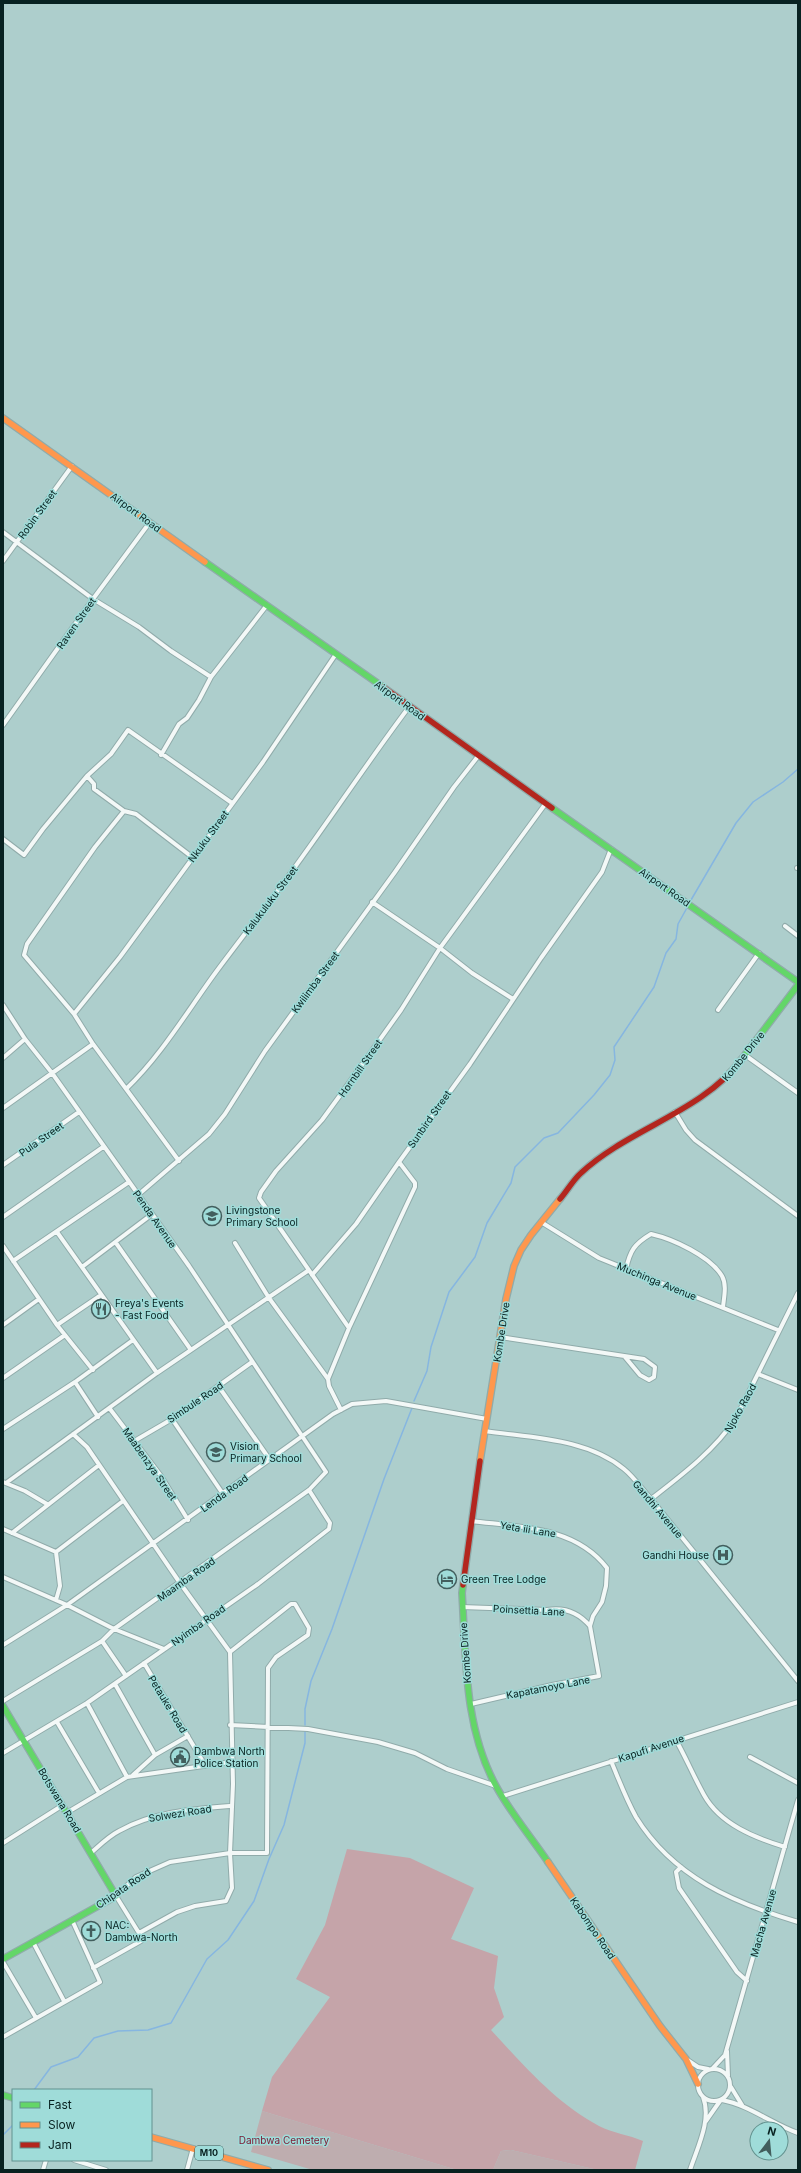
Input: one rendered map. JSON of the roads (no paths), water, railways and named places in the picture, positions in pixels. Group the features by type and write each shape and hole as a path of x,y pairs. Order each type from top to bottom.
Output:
{"main road":[{"name":"Airport Road","path":"3,418 798,982"},
{"name":"Kombe Drive","path":"503,1796 496,1786 483,1754 471,1704 468,1689 462,1593 486,1420 514,1266 521,1250 541,1222 566,1190 591,1164 720,1084 745,1055 798,985"},
{"name":"Botswana Road","path":"3,1706 92,1852 116,1896"},
{"name":"Kabompo Road","path":"503,1796 660,2026 686,2059 698,2084"},
{"name":"Chipata Road","path":"3,1958 116,1896"},
{"name":"M10","path":"152,2137 268,2170"}],"street":[{"name":"Robin Street","path":"3,561 72,466"},
{"name":"Raven Street","path":"3,725 150,522"},
{"path":"3,532 93,599 139,627 171,651 211,677"},
{"path":"161,754 179,724 187,718 199,700 211,677 267,605"},
{"name":"Nkuku Street","path":"74,1014 120,957 232,803 336,654"},
{"name":"Kalukuluku Street","path":"126,1089 154,1059 180,1020 283,883 337,808 359,774 409,707"},
{"path":"3,839 24,855 43,829 87,776 111,754 128,730 232,803"},
{"name":"Kwilimba Street","path":"138,1195 209,1134 225,1114 265,1051 454,788 479,756"},
{"path":"87,776 94,784 94,789 124,811 136,814 192,857"},
{"name":"Hornbill Street","path":"349,1328 286,1235 262,1205 259,1198 261,1192 276,1171 322,1120 402,1010 440,948 546,803"},
{"path":"124,811 95,847 24,950 26,959 74,1014 93,1044 179,1161"},
{"name":"Sunbird Street","path":"312,1275 356,1224 470,1064 513,999 602,872 611,849"},
{"path":"372,902 440,948 472,973 513,999"},
{"path":"784,926 798,936"},
{"path":"718,1010 759,953"},
{"name":"Penda Avenue","path":"3,1005 129,1182 303,1436"},
{"path":"3,1058 26,1039"},
{"path":"3,1108 93,1044"},
{"path":"745,1055 798,1093"},
{"name":"Pula Street","path":"3,1165 79,1112"},
{"path":"675,1112 686,1130 695,1140 798,1216"},
{"path":"3,1217 103,1146"},
{"path":"328,1379 349,1328 415,1187 415,1183 399,1162"},
{"path":"13,1261 129,1182"},
{"path":"82,1267 116,1243 151,1215"},
{"name":"Muchinga Avenue","path":"541,1222 599,1258 778,1330"},
{"path":"57,1232 157,1374"},
{"path":"626,1269 629,1257 637,1242 651,1234 667,1238 692,1251 712,1265 722,1276 725,1286 723,1307"},
{"path":"116,1243 191,1350"},
{"path":"235,1243 269,1298 328,1379 329,1386 341,1410"},
{"path":"3,1246 57,1325 92,1370"},
{"path":"4,1483 191,1350 229,1326 309,1270"},
{"name":"Njoko Raod","path":"650,1499 701,1458 725,1434 736,1418 778,1330 798,1293"},
{"path":"57,1325 100,1295"},
{"path":"3,1325 39,1299"},
{"path":"3,1378 65,1335"},
{"path":"500,1337 626,1357 649,1361 655,1367 654,1377 649,1380 640,1375 626,1357"},
{"path":"3,1429 75,1382 133,1340"},
{"name":"Simbule Road","path":"136,1440 172,1419 252,1362"},
{"path":"758,1374 798,1390"},
{"path":"75,1382 98,1417"},
{"path":"218,1387 270,1460"},
{"name":"Lenda Road","path":"3,1644 67,1605 188,1520 303,1436 352,1404 386,1401 486,1420"},
{"name":"Maabenzya Street","path":"110,1409 136,1440 188,1520"},
{"path":"172,1419 223,1494"},
{"name":"Gandhi Avenue","path":"485,1431 571,1444 604,1455 625,1470 798,1681"},
{"path":"73,1434 87,1447 180,1583 207,1618 230,1652 232,1784 230,1806 230,1853 232,1888 226,1901 195,1906 177,1912 139,1933"},
{"name":"Maamba Road","path":"3,1701 102,1641 114,1629 309,1490 325,1474 326,1469 303,1436"},
{"path":"12,1533 47,1504 99,1465"},
{"path":"4,1483 24,1491 47,1504"},
{"name":"Nyimba Road","path":"3,1753 57,1722 115,1684 207,1618 258,1584 330,1529 330,1523 309,1490"},
{"path":"56,1552 123,1501"},
{"name":"Yeta iii Lane","path":"471,1521 557,1533 576,1541 599,1558 607,1568 606,1586 602,1602 593,1616 590,1626"},
{"path":"3,1529 56,1552"},
{"path":"56,1552 60,1586 56,1600"},
{"path":"3,1577 67,1605 114,1629 164,1649"},
{"path":"230,1652 264,1623 291,1604 295,1604 301,1612 309,1628 308,1635 276,1657 268,1668 268,1727"},
{"name":"Poinsettia Lane","path":"462,1607 547,1610 558,1609 578,1614 590,1626"},
{"name":"Kapatamoyo Lane","path":"471,1704 552,1685 598,1677 600,1674 590,1626"},
{"path":"102,1641 126,1676"},
{"name":"Petauke Road","path":"144,1663 205,1765"},
{"path":"115,1684 155,1755"},
{"name":"Kapufi Avenue","path":"503,1796 798,1702"},
{"path":"87,1703 127,1777"},
{"path":"57,1722 99,1793"},
{"path":"230,1725 308,1729 378,1742 415,1753 447,1769 496,1786"},
{"name":"Chipata Road","path":"116,1896 136,1877 152,1868 177,1860 230,1853 267,1853 268,1727"},
{"path":"133,1776 155,1755 188,1736"},
{"path":"676,1740 704,1796 725,1818 745,1832 762,1840 785,1846"},
{"path":"750,1757 798,1783"},
{"path":"611,1761 636,1817 656,1843 681,1867 694,1878 722,1895 766,1913 798,1922"},
{"path":"68,1812 127,1777 231,1762"},
{"name":"Macha Avenue","path":"711,2069 720,2063 728,2045 798,1800"},
{"path":"3,1843 63,1805"},
{"name":"Solwezi Road","path":"92,1852 117,1832 142,1820 159,1815 230,1806"},
{"path":"681,1867 676,1872 679,1888 737,1972 747,1981"},
{"path":"93,1968 141,1942 139,1933 116,1896"},
{"path":"4,2035 99,1984 100,1980 93,1968 72,1920"},
{"path":"33,1942 64,2002"},
{"path":"3,1962 36,2018"},
{"name":"Macha Avenue","path":"728,2045 728,2076"},
{"name":"Kabompo Road","path":"686,2059 698,2067 711,2069"},
{"path":"690,2170 704,2123 706,2109 698,2084 700,2076 711,2069 720,2070 728,2076 731,2086 743,2106"},
{"path":"704,2123 721,2100 726,2096 731,2086"},
{"path":"702,2096 712,2102 721,2100 743,2106 784,2128 798,2133"},
{"path":"187,2170 192,2148"},
{"path":"77,2161 106,2170"}],"waterway":[{"path":"691,900 736,823 753,802 783,782 798,769"},
{"path":"414,1401 427,1371 431,1347 449,1292 475,1257 487,1223 511,1183 515,1167 544,1138 558,1133 594,1095 610,1075 615,1060 614,1047 654,987 666,953 676,939 678,924 688,906"},
{"path":"305,1725 305,1709 311,1681 332,1629 384,1479 412,1408"},
{"path":"35,2089 51,2067 78,2057 94,2038 118,2031 148,2030 171,2023 207,1959 228,1940 254,1901 269,1859 284,1825 305,1743 305,1732"},
{"path":"3,2135 12,2126"}],"place":[{"name":"Livingstone Primary School","path":"212,1216"},
{"name":"Freya's Events - Fast Food","path":"101,1309"},
{"name":"Vision Primary School","path":"216,1452"},
{"name":"Gandhi House","path":"723,1555"},
{"name":"Green Tree Lodge","path":"447,1579"},
{"name":"Dambwa North Police Station","path":"180,1757"},
{"name":"NAC: Dambwa-North","path":"91,1931"}],"park label":[{"name":"Dambwa Cemetery","path":"284,2140"}]}
